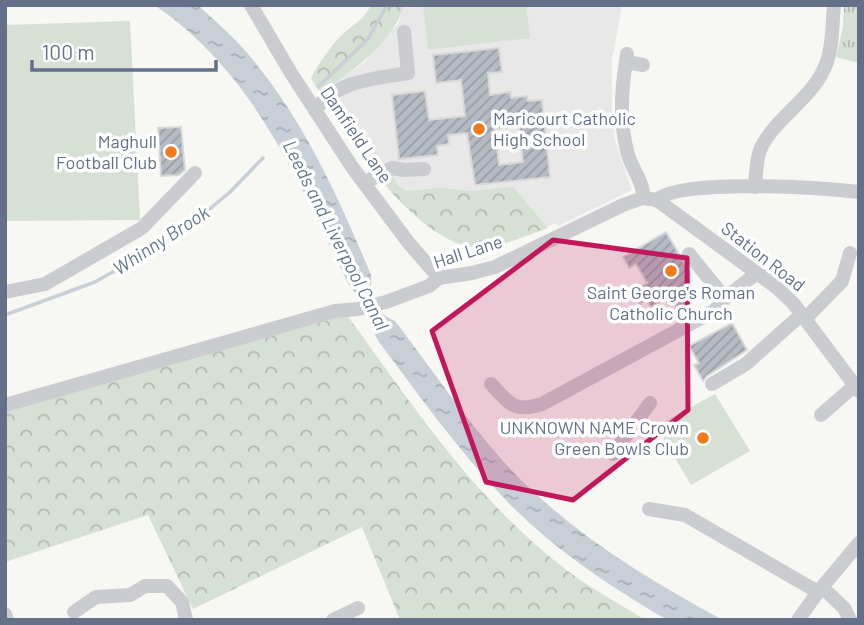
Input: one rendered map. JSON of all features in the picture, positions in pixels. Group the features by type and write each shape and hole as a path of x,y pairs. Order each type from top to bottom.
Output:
{"street":[{"name":"Damfield Lane","path":"251,5 315,110 364,183 439,278"},
{"path":"755,187 761,148 813,88 824,71 828,60 834,5"},
{"path":"315,110 325,97 347,84 408,73 404,32"},
{"path":"643,65 626,58 622,95 623,133 627,155 650,199"},
{"path":"364,183 392,168 424,169"},
{"path":"5,292 45,284 142,228 195,173"},
{"name":"Hall Lane","path":"5,405 335,311 386,302 429,286 439,278 495,267 623,205 663,194 702,187 859,192"},
{"name":"Station Road","path":"650,199 776,287 804,316 856,389"},
{"path":"712,384 746,364 842,281 849,253"},
{"path":"689,254 725,298"},
{"path":"491,384 512,406 527,409 542,404 713,311 757,273"},
{"path":"821,415 856,389"},
{"path":"613,454 650,402"},
{"path":"649,509 685,515 820,589 845,608 850,620"},
{"path":"797,620 859,543"},
{"path":"73,611 96,597 130,595 145,586 167,586 181,602 186,620"},
{"path":"332,620 358,608"},
{"path":"5,614 7,620"}],"highlighted area":[{"path":"553,240 687,258 688,410 573,500 486,482 432,331"}],"shaded area":[{"name":"Maricourt Catholic High School","path":"405,5 622,5 612,60 612,116 615,141 632,190 558,226 556,223 506,243 475,247 455,243 440,234 392,193 380,179 320,94 365,62 398,24"}],"green space":[{"path":"371,5 405,5 390,32 370,56 320,94 311,78 314,72 334,43 362,18"},
{"path":"423,5 526,5 530,38 428,50"},
{"path":"844,5 859,5 859,63 836,57 843,27"},
{"path":"130,21 140,220 5,221 5,25"},
{"path":"392,176 398,186 406,191 440,188 470,191 513,187 548,228 494,246 462,245 422,222 380,179"},
{"path":"347,315 445,448 499,510 570,573 645,620 400,620 362,527 193,609 148,515 5,562 5,410"},
{"name":"UNKNOWN NAME Crown Green Bowls Club","path":"715,394 750,451 691,485 656,426"}],"water":[{"name":"Leeds and Liverpool Canal","path":"154,5 198,5 236,41 268,79 303,132 333,188 371,275 372,299 376,307 395,321 461,410 503,461 552,508 606,550 723,620 668,620 657,614 576,561 520,514 486,479 379,342 363,303 349,284 290,166 245,94 219,61 188,31"}],"building":[{"path":"499,48 502,72 488,73 490,95 510,92 511,98 527,96 528,101 542,100 550,177 475,185 467,133 448,135 449,144 437,146 438,155 399,159 392,95 425,91 429,120 465,116 461,80 436,83 433,55","holes":["519,126 523,162 499,165 495,129"]},
{"name":"Maghull Football Club","path":"181,127 185,170 179,175 161,176 158,128"},
{"name":"Saint George's Roman Catholic Church","path":"666,232 690,273 689,288 684,291 691,303 678,310 670,296 651,307 646,300 640,304 635,296 642,291 640,287 647,283 636,264 629,268 623,257"},
{"path":"732,323 747,350 703,381 694,365 699,363 689,346"}],"waterway":[{"name":"Whinny Brook","path":"319,86 368,39 387,5"},
{"name":"Whinny Brook","path":"5,315 95,282 157,247 193,223 230,192 263,158"}],"place":[{"name":"Maricourt Catholic High School","path":"479,129"},
{"name":"Maghull Football Club","path":"171,152"},
{"name":"Saint George's Roman Catholic Church","path":"671,271"},
{"name":"UNKNOWN NAME Crown Green Bowls Club","path":"703,438"}]}
